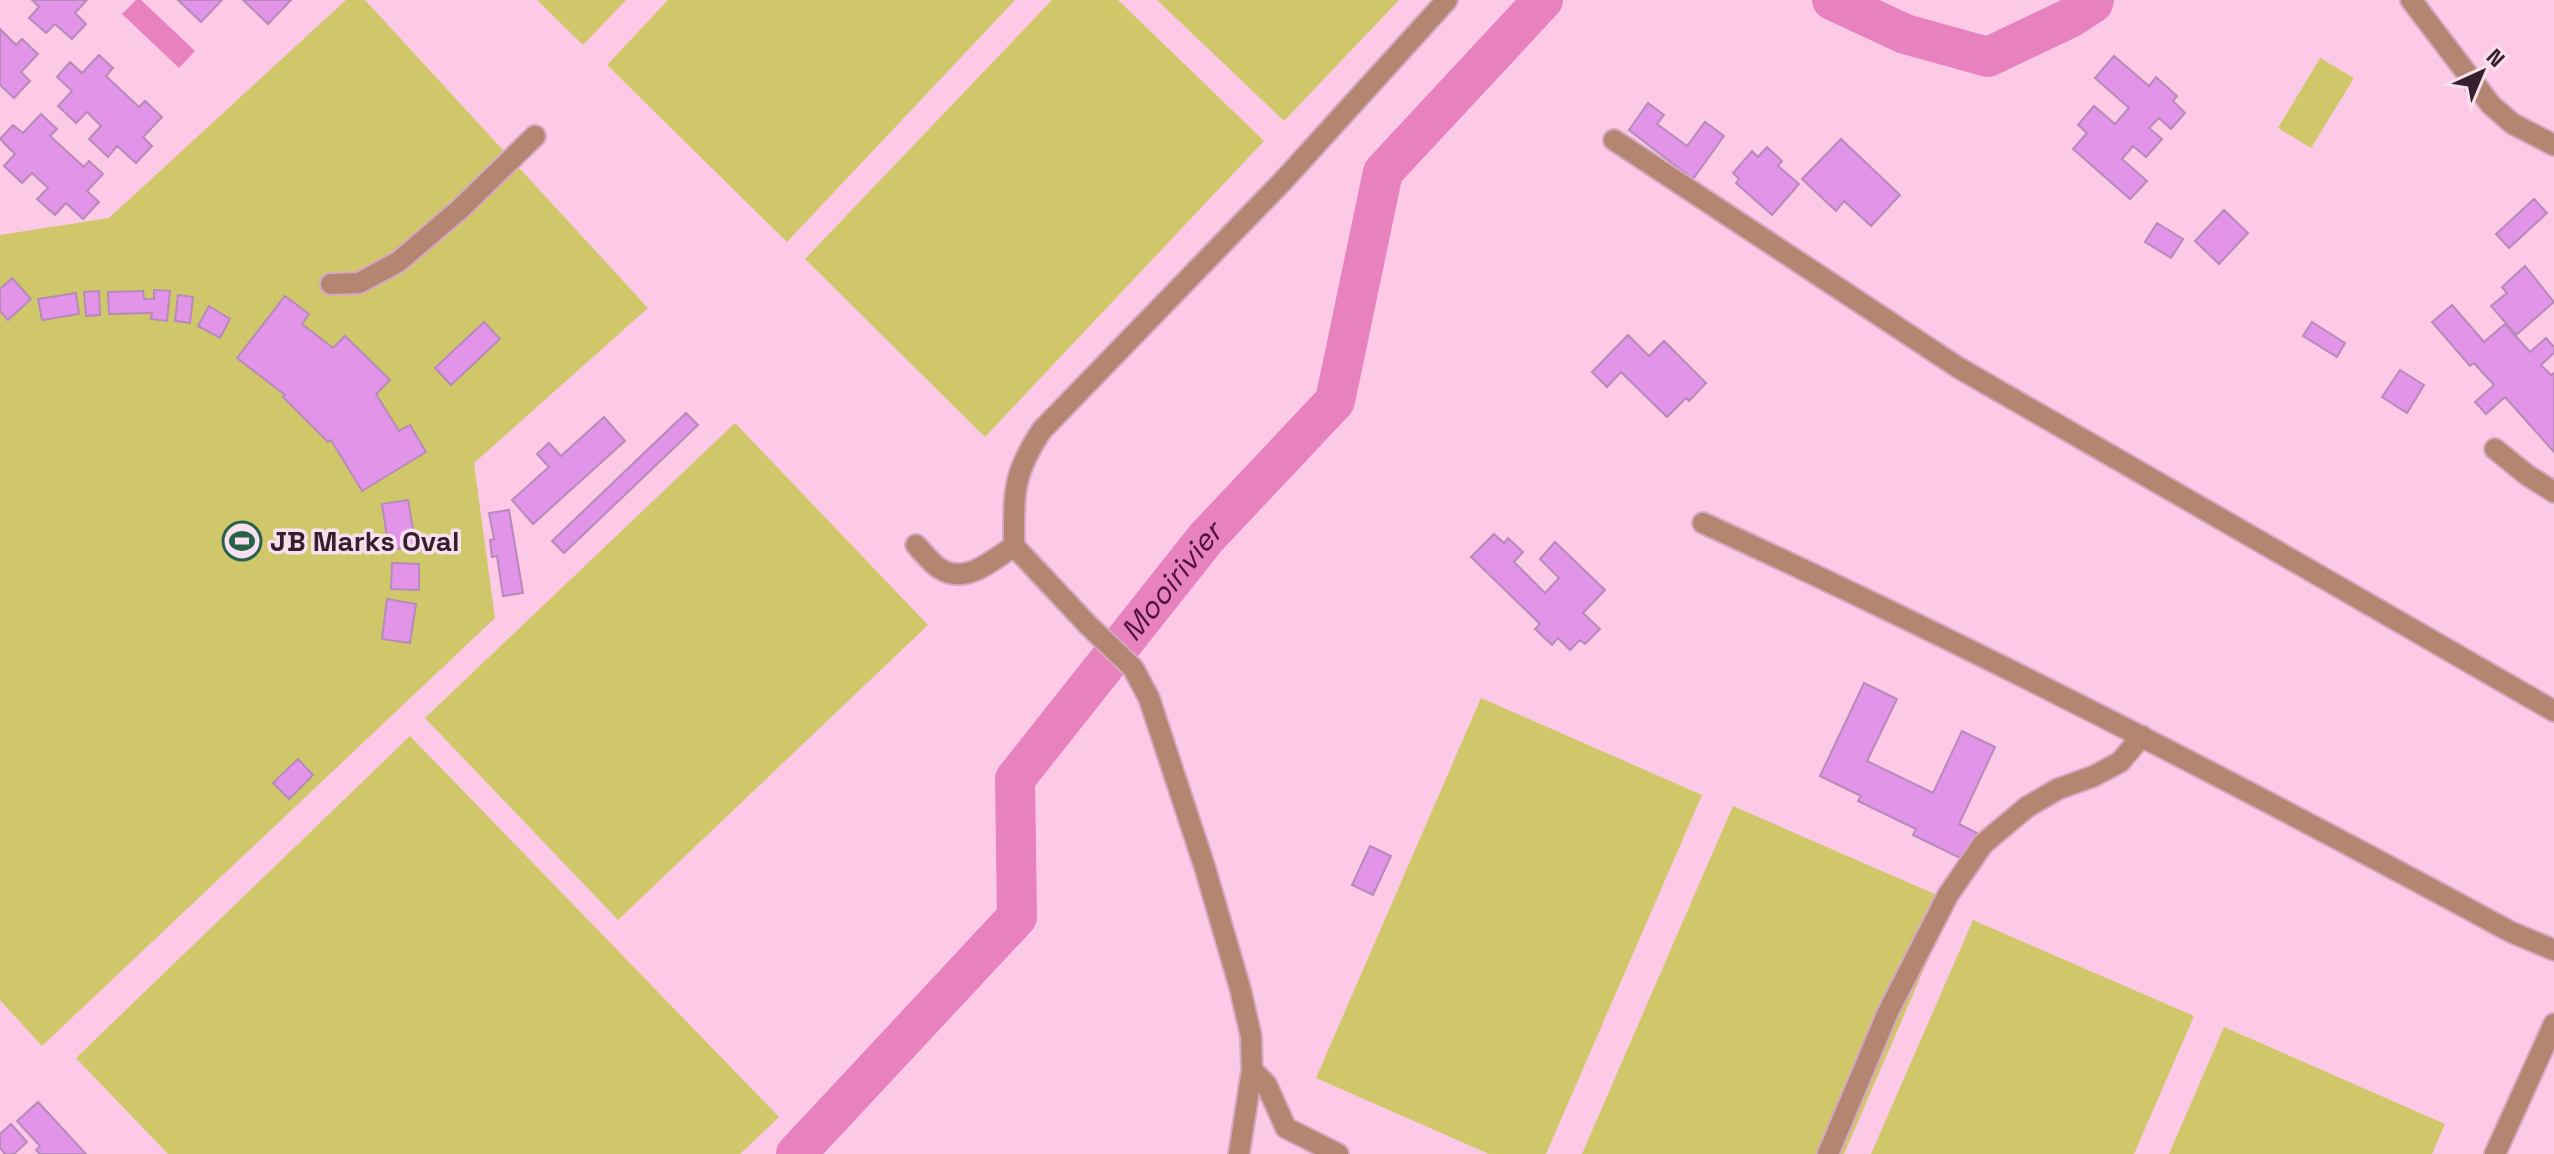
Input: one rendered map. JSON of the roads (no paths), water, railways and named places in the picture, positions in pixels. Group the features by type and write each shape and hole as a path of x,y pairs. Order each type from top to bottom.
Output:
{"street":[{"path":"1239,1154 1252,1070 1251,1036 1205,868 1149,698 1133,668 1014,546 1014,496 1019,468 1042,430 1283,181 1447,0"},
{"path":"2411,0 2491,105 2513,124 2554,145"},
{"path":"331,284 359,283 398,262 460,209 535,136"},
{"path":"1614,140 1959,368 2554,711"},
{"path":"2495,449 2554,492"},
{"path":"1703,523 1823,578 2142,736 2511,932 2554,950"},
{"path":"916,545 940,569 959,575 978,571 1014,546"},
{"path":"1828,1154 1888,1012 1948,895 1983,844 2027,807 2058,789 2094,776 2120,762 2142,736"},
{"path":"2495,1154 2554,1024"},
{"path":"1252,1070 1266,1084 1288,1130 1338,1154"}],"waterway":[{"name":"Mooirivier","path":"796,1154 1017,917 1015,779 1206,538 1335,401 1383,172 1543,0"},
{"name":"Mooirivier","path":"1832,0 1905,34 1988,57 2070,18 2094,0"}],"place":[{"name":"JB Marks Oval","path":"242,541"}]}
